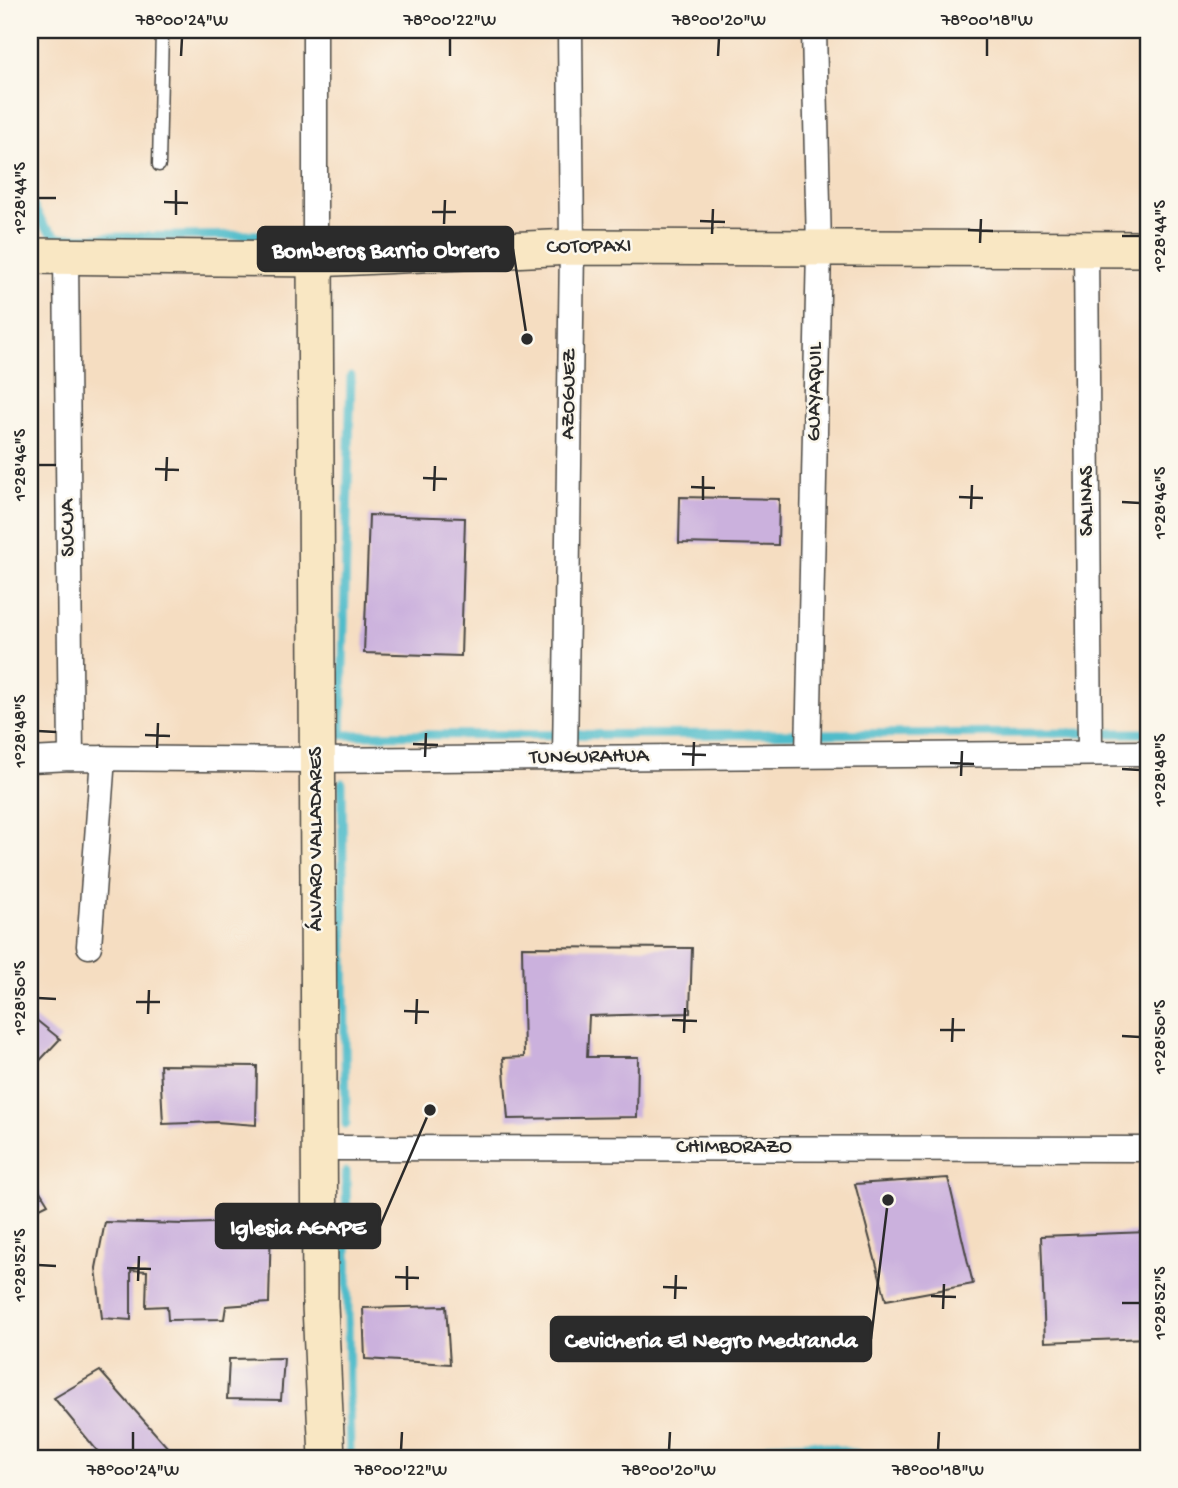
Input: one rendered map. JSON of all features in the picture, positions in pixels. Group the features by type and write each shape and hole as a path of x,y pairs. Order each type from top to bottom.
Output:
{"street":[{"name":"ÁLVARO VALLADARES","path":"316,30 320,1305 327,1458"},
{"name":"AZOGUEZ","path":"565,756 572,247 570,30"},
{"name":"GUAYAQUIL","path":"808,754 820,248 814,30"},
{"name":"COTOPAXI","path":"30,256 315,254 572,247 1148,249"},
{"name":"SALINAS","path":"1086,248 1090,752"},
{"name":"SUCUA","path":"66,257 71,758"},
{"name":"TUNGURAHUA","path":"30,760 1148,753"},
{"path":"89,946 103,758"},
{"name":"CHIMBORAZO","path":"319,1148 1148,1149"}],"lane":[{"path":"159,165 162,30"}],"building":[{"path":"680,497 779,499 778,545 679,543"},
{"path":"369,515 465,518 461,656 364,653"},
{"path":"522,947 692,948 690,1013 589,1016 587,1057 638,1057 637,1117 508,1119 503,1058 524,1057"},
{"path":"30,1015 60,1039 30,1071"},
{"path":"160,1065 257,1066 256,1125 216,1122 163,1124"},
{"path":"30,1175 48,1204 30,1213"},
{"path":"948,1178 973,1284 886,1300 855,1184"},
{"path":"271,1221 269,1303 226,1306 224,1319 168,1320 167,1306 146,1307 147,1271 131,1270 131,1320 102,1318 96,1268 105,1222 185,1224"},
{"path":"1148,1232 1148,1338 1045,1342 1041,1236"},
{"path":"446,1306 450,1364 365,1359 363,1308"},
{"path":"284,1358 281,1400 227,1399 229,1359"},
{"path":"100,1371 169,1449 155,1458 103,1458 54,1398"}],"waterway":[{"path":"30,201 45,227 59,238 314,234"},
{"path":"351,376 341,735 1148,733"},
{"path":"342,783 346,1124"},
{"path":"346,1172 350,1458"},
{"path":"743,1458 771,1446 812,1444 872,1458"}],"place":[{"name":"Bomberos Barrio Obrero","path":"527,339"},
{"name":"Iglesia AGAPE","path":"430,1110"},
{"name":"Cevicheria El Negro Medranda","path":"888,1200"}]}
